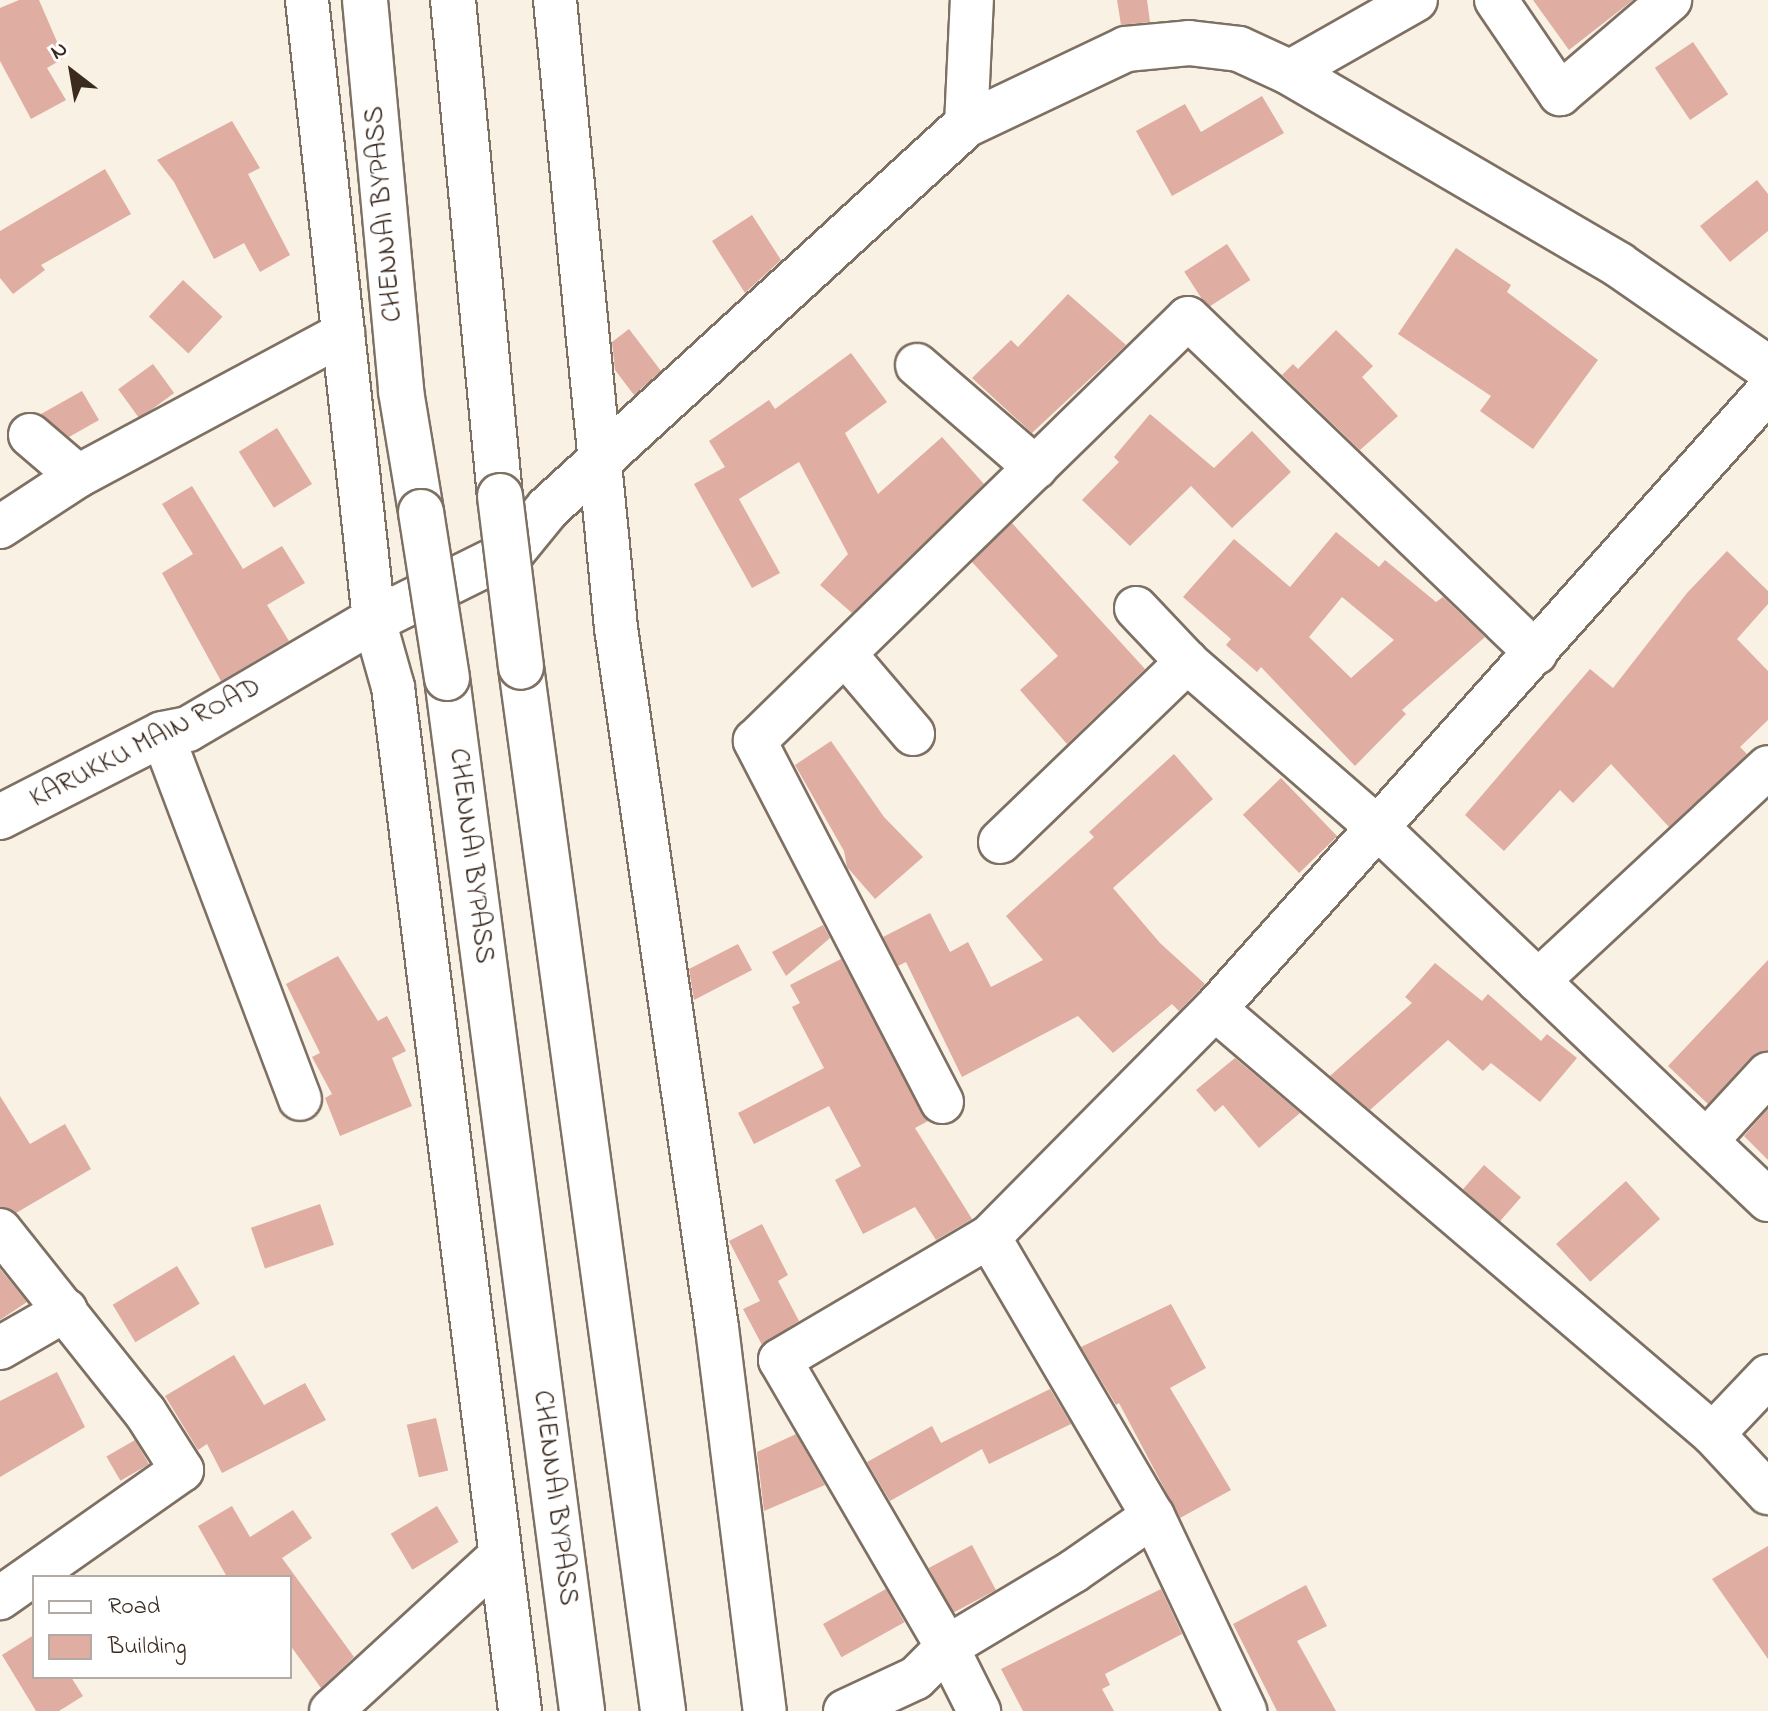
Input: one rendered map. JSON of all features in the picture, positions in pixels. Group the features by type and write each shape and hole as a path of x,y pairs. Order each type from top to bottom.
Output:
{"main road":[{"name":"CHENNAI BYPASS","path":"365,0 401,391 447,678 582,1711"},
{"path":"453,0 500,496 663,1711"},
{"name":"KARUKKU MAIN ROAD","path":"0,817 162,734 188,729 374,620 513,551 548,508 966,125 1126,49 1189,43 1239,49 1289,72 1606,258 1768,368"}],"street":[{"path":"307,0 374,620 393,687 520,1711"},
{"path":"555,0 595,384 616,628 717,1328 765,1711"},
{"path":"966,125 972,0"},
{"path":"1289,72 1416,0"},
{"path":"1496,0 1560,94 1670,0"},
{"path":"942,1102 755,741 1188,318 1536,653"},
{"path":"0,527 78,476 343,334"},
{"path":"917,365 1036,468"},
{"path":"979,1711 947,1647 780,1360 989,1237 1215,1009 1768,391"},
{"path":"30,435 78,476"},
{"path":"1136,608 1187,662 1378,828 1768,1200"},
{"path":"845,654 913,734"},
{"path":"1000,842 1187,662"},
{"path":"162,734 300,1099"},
{"path":"1538,981 1768,767"},
{"path":"1215,1009 1713,1434 1768,1493"},
{"path":"1707,1140 1768,1074"},
{"path":"0,1230 66,1310 182,1470 33,1575"},
{"path":"989,1237 1153,1516 1245,1711"},
{"path":"0,1348 66,1310"},
{"path":"1713,1434 1768,1376"},
{"path":"845,1711 916,1678 947,1647 1074,1571 1153,1516"},
{"path":"331,1711 499,1557"},
{"path":"0,1598 32,1575"}],"building":[{"path":"19,0 39,0 64,58 47,68 66,100 31,119 0,61 0,8"},
{"path":"1117,0 1147,0 1150,22 1121,25"},
{"path":"1533,0 1633,0 1569,50"},
{"path":"1693,42 1728,94 1690,120 1655,68"},
{"path":"1262,96 1284,133 1172,196 1136,131 1185,104 1201,132"},
{"path":"232,121 260,168 248,174 290,255 260,272 244,243 214,259 174,182 157,160"},
{"path":"105,169 131,214 41,265 45,270 13,294 0,278 0,231"},
{"path":"1757,180 1768,194 1768,231 1730,262 1700,226"},
{"path":"752,215 781,260 745,293 712,241"},
{"path":"1227,244 1250,280 1208,308 1184,272"},
{"path":"1456,248 1511,285 1507,292 1598,360 1533,449 1480,411 1491,396 1398,334"},
{"path":"183,280 222,317 188,353 149,317"},
{"path":"1068,294 1126,345 1032,433 972,378 1011,340 1018,347"},
{"path":"629,329 661,371 634,395 615,370 612,342"},
{"path":"1336,330 1373,366 1362,377 1398,416 1360,450 1282,375 1293,364 1298,369"},
{"path":"851,353 887,402 845,433 878,494 942,437 984,484 852,613 820,585 848,554 799,462 739,499 780,573 752,588 694,484 725,467 709,441 769,400 775,409"},
{"path":"153,364 174,393 139,418 118,389"},
{"path":"82,391 99,420 69,437 41,414"},
{"path":"1150,414 1214,468 1252,431 1291,472 1232,528 1191,486 1130,546 1082,500 1119,462 1114,457"},
{"path":"277,428 312,484 274,508 239,452"},
{"path":"192,486 243,569 282,546 305,583 267,605 289,641 221,681 162,573 193,554 162,504"},
{"path":"1012,523 1145,669 1067,744 1020,690 1058,656 972,562"},
{"path":"1336,532 1379,567 1385,560 1436,602 1443,597 1485,637 1402,710 1406,714 1355,766 1261,667 1257,672 1226,645 1231,639 1183,597 1234,539 1290,587","holes":["1342,597 1394,640 1351,678 1309,637"]},
{"path":"1727,551 1768,591 1768,604 1737,639 1768,671 1768,720 1740,747 1747,754 1669,827 1611,764 1573,803 1560,790 1504,851 1465,815 1590,669 1613,688 1687,593"},
{"path":"831,741 884,817 923,857 875,899 847,867 844,851 795,765"},
{"path":"1174,754 1213,799 1113,888 1160,943 1205,984 1179,1011 1172,1004 1113,1053 1078,1016 962,1077 906,962 898,966 883,937 930,913 950,952 968,942 991,987 1043,960 1006,916 1094,837 1089,832"},
{"path":"1281,778 1337,836 1299,873 1243,815"},
{"path":"823,925 830,938 786,976 772,952"},
{"path":"738,944 752,970 694,1000 689,969"},
{"path":"338,956 378,1021 387,1016 406,1051 392,1058 412,1106 340,1136 325,1098 332,1094 312,1057 320,1053 286,984"},
{"path":"841,959 928,1121 915,1128 972,1219 936,1240 915,1207 863,1234 835,1180 861,1166 829,1106 754,1144 738,1113 824,1068 792,1007 800,1003 790,985"},
{"path":"1768,960 1768,1051 1750,1058 1708,1104 1668,1066"},
{"path":"1435,963 1482,1001 1488,994 1541,1041 1547,1034 1577,1058 1540,1102 1491,1063 1483,1071 1448,1040 1370,1110 1330,1076 1412,1003 1405,997"},
{"path":"1235,1058 1300,1113 1259,1148 1223,1105 1215,1112 1196,1090"},
{"path":"0,1096 30,1144 65,1124 91,1169 16,1213 0,1207"},
{"path":"1768,1109 1768,1160 1744,1136"},
{"path":"1484,1165 1521,1197 1500,1221 1463,1189"},
{"path":"1626,1181 1660,1219 1590,1282 1556,1244"},
{"path":"320,1204 334,1245 265,1268 251,1228"},
{"path":"762,1224 788,1275 778,1281 799,1321 762,1345 743,1309 760,1301 729,1241"},
{"path":"177,1266 200,1304 135,1342 113,1305"},
{"path":"0,1269 27,1302 0,1320"},
{"path":"1171,1304 1206,1368 1170,1388 1231,1490 1180,1518 1119,1403 1116,1405 1081,1347"},
{"path":"234,1355 264,1405 305,1383 326,1420 222,1473 207,1444 198,1450 165,1396"},
{"path":"57,1372 85,1427 0,1477 0,1401"},
{"path":"1050,1389 1071,1424 989,1464 982,1449 890,1501 867,1462 932,1426 941,1443"},
{"path":"436,1418 448,1471 419,1477 407,1425"},
{"path":"796,1434 825,1485 764,1511 757,1452"},
{"path":"135,1440 149,1464 120,1481 106,1456"},
{"path":"232,1506 250,1537 293,1510 312,1538 282,1558 354,1657 321,1688 292,1648 292,1575 226,1575 198,1526"},
{"path":"437,1506 459,1542 412,1570 391,1534"},
{"path":"972,1545 996,1590 953,1613 929,1568"},
{"path":"1768,1546 1768,1659 1712,1579"},
{"path":"1306,1585 1327,1626 1297,1641 1336,1711 1277,1711 1233,1624"},
{"path":"886,1589 904,1622 841,1657 823,1624"},
{"path":"1161,1589 1182,1634 1105,1674 1110,1685 1102,1689 1114,1711 1023,1711 1001,1669"},
{"path":"32,1636 32,1679 72,1679 83,1696 59,1711 36,1711 2,1655"}]}
